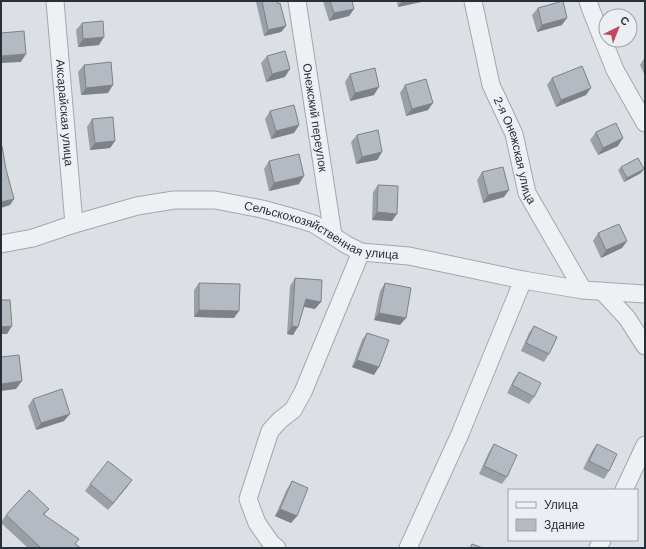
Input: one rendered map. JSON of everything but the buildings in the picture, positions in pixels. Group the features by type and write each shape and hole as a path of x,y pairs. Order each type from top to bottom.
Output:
{"street":[{"name":"Аксарайская улица","path":"55,1 74,224"},
{"name":"Онежский переулок","path":"297,1 333,235"},
{"name":"2-я Онежская улица","path":"473,1 491,85 514,134 527,193 583,290"},
{"path":"588,1 590,10 615,70 645,123"},
{"name":"Сельскохозяйственная улица","path":"1,244 33,238 74,224 136,206 174,200 215,200 262,209 314,224 361,252 409,256 523,280 583,290 645,294"},
{"path":"277,548 271,543 257,523 248,499 270,431 280,420 293,410 303,392 361,252"},
{"path":"408,548 460,434 523,280"},
{"path":"602,291 627,318 645,346"},
{"path":"624,489 645,445"}]}
